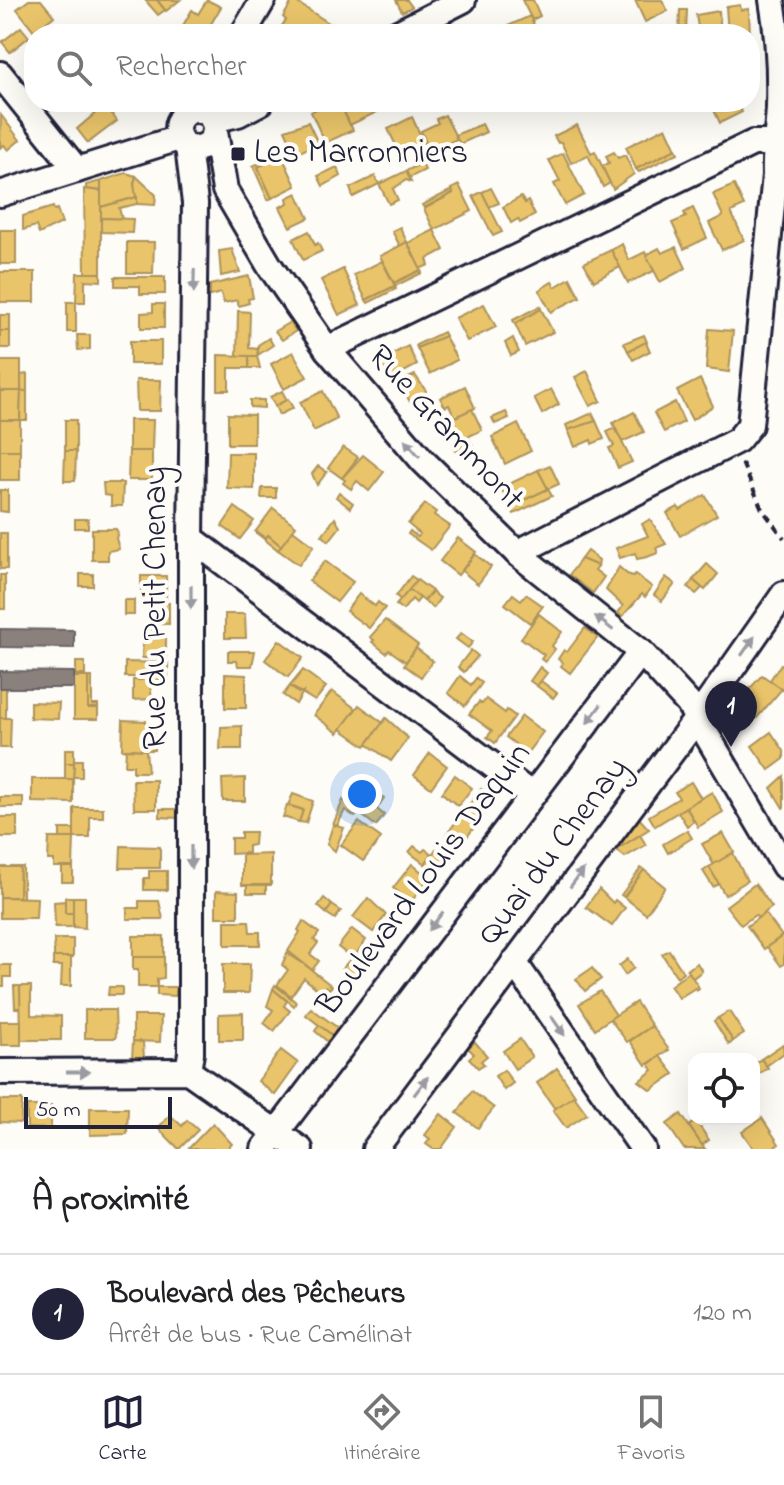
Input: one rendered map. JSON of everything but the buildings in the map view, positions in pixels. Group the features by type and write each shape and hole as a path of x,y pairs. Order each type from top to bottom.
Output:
{"street":[{"path":"416,24 463,0"},
{"path":"517,553 734,442 750,425 754,411 779,145 779,74 772,0"},
{"path":"248,24 258,3"},
{"path":"0,74 24,104"},
{"path":"30,112 77,170"},
{"path":"183,142 177,132 179,119 188,112"},
{"path":"0,194 183,142 205,146 206,116 242,112"},
{"name":"Rue Grammont","path":"206,116 225,190 269,265 327,349 423,461 517,553 641,652 698,717 784,866"},
{"name":"Rue du Petit Chenay","path":"183,142 195,203 191,1022 188,1071"},
{"path":"327,349 753,143 779,145"},
{"path":"195,203 213,191 225,190"},
{"path":"191,538 532,795"},
{"name":"Quai du Chenay","path":"375,1149 698,717 784,594"},
{"name":"Boulevard Louis Daquin","path":"269,1141 641,652"},
{"path":"514,962 643,1149"},
{"path":"0,1072 188,1071 269,1141 300,1149"}],"path":[{"path":"734,442 762,509 784,538"}],"place":[{"name":"Les Marronniers","path":"238,154"},
{"name":"Boulevard des Pêcheurs","path":"731,747"}]}
